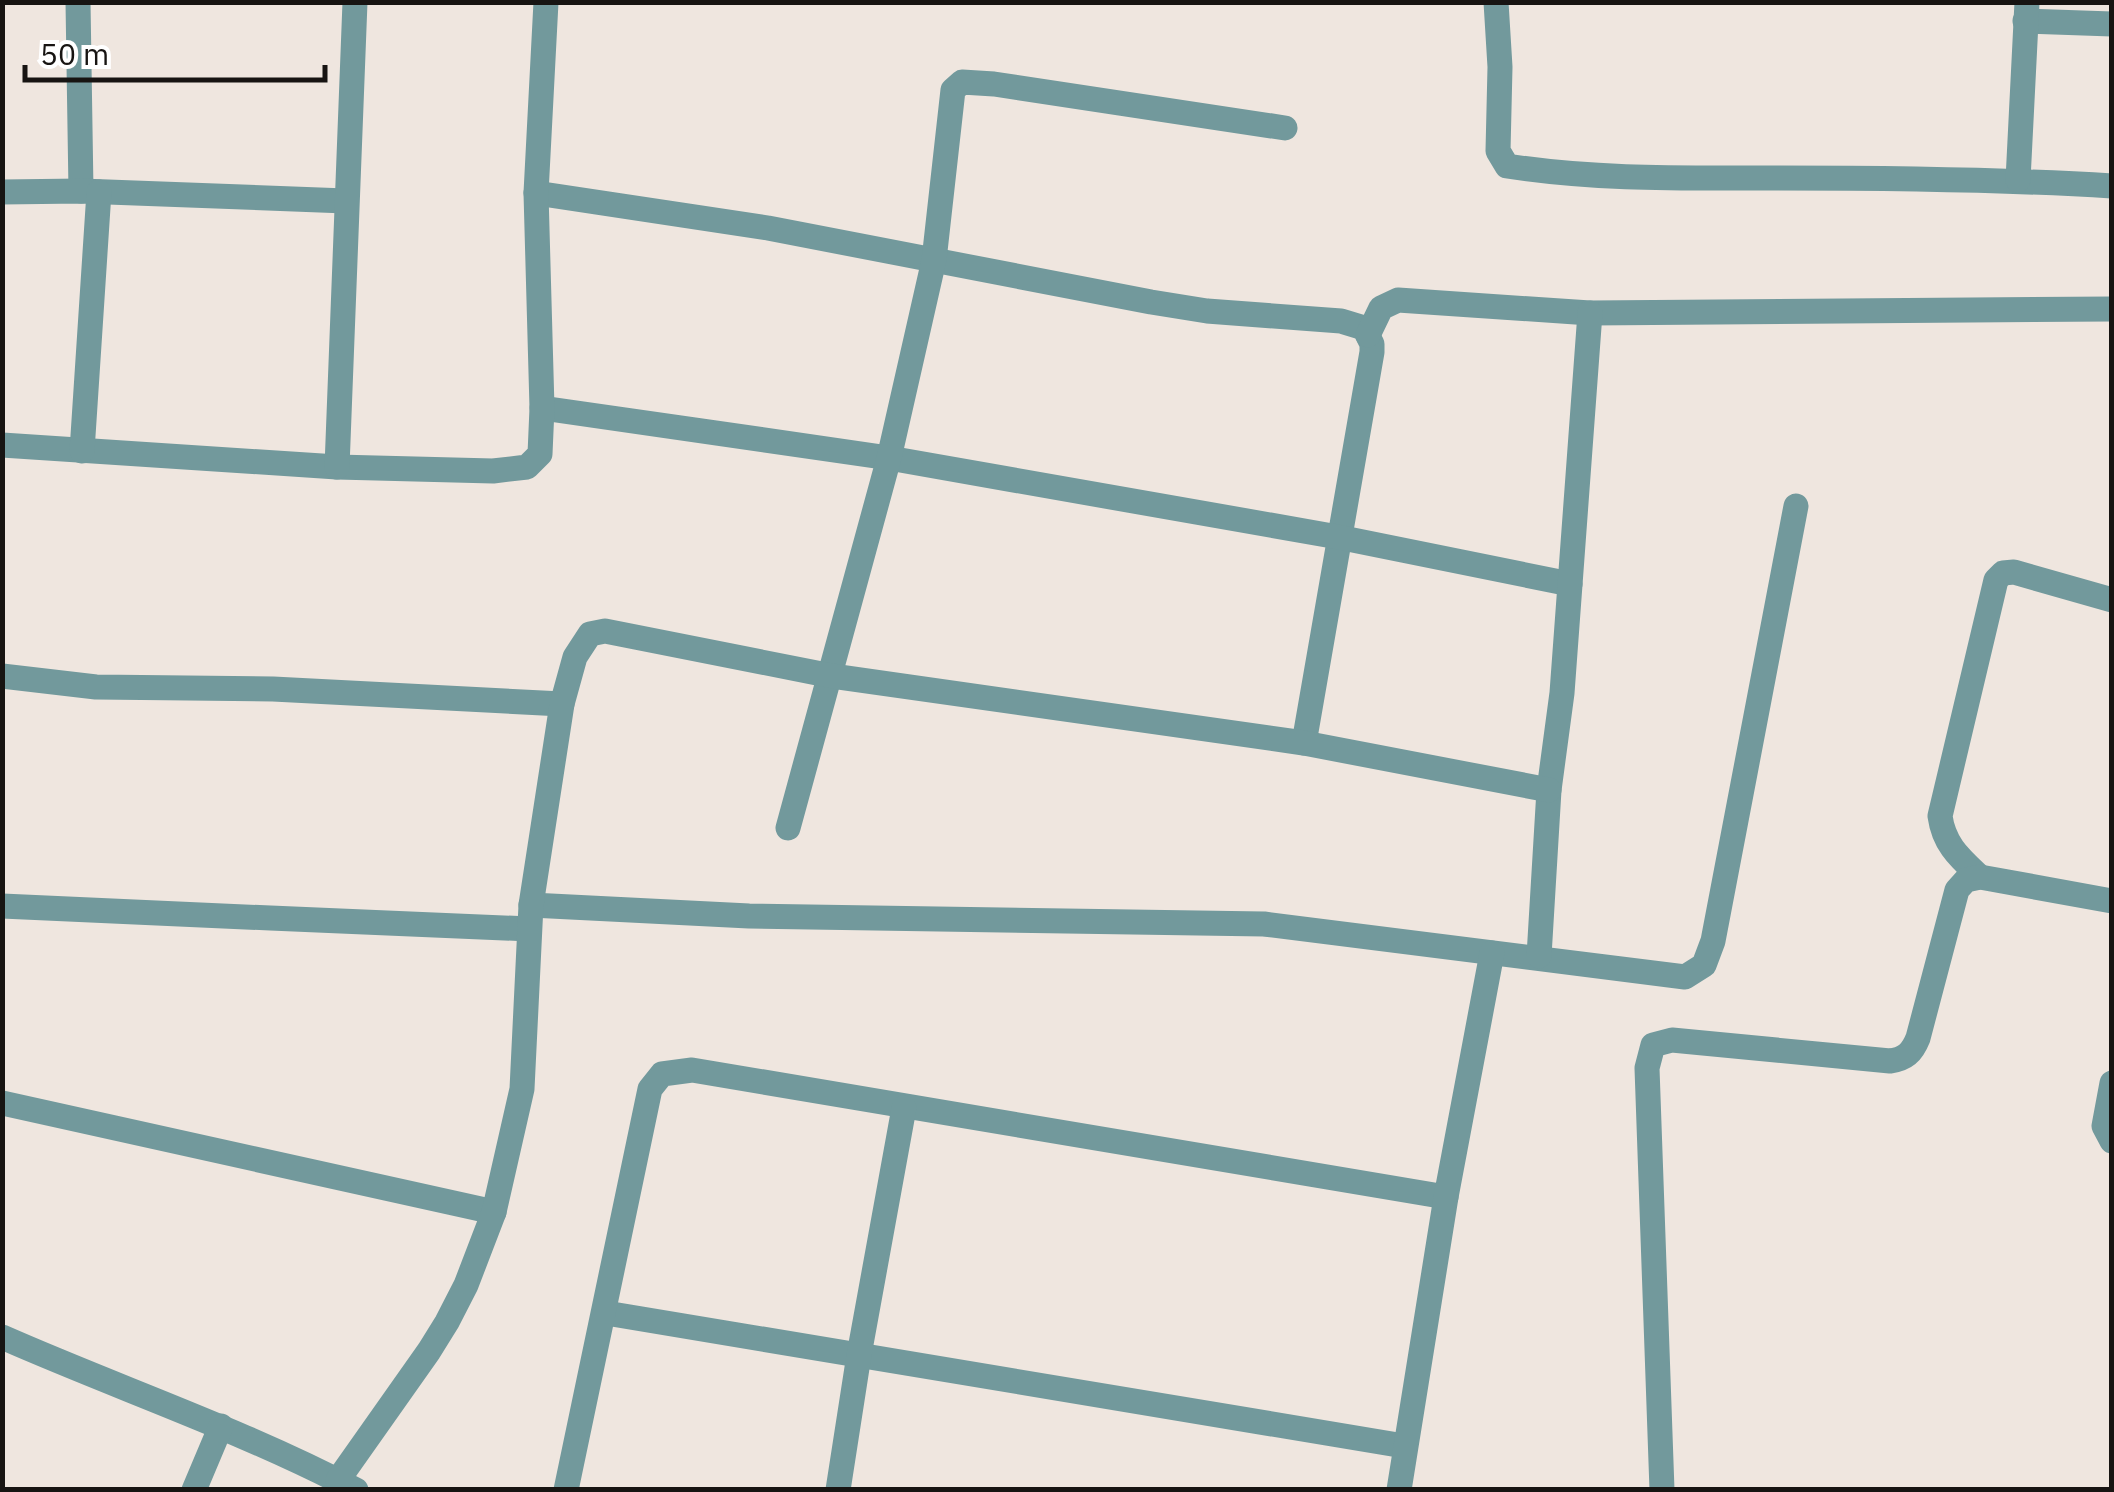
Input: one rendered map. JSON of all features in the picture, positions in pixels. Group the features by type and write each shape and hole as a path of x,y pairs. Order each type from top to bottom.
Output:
{"street":[{"path":"78,2 90,192 82,451"},
{"path":"337,467 355,2"},
{"path":"2,445 337,467 527,467 540,454 542,408 536,193 546,2"},
{"path":"1496,2 1500,67 1498,151 1508,166 1563,175 1640,178 2018,180 2112,186"},
{"path":"2018,180 2026,12 2112,24"},
{"path":"788,828 889,458 934,260 952,90 962,82 1013,86 1285,128"},
{"path":"2,192 346,201"},
{"path":"536,193 768,228 1151,302 1208,311 1340,321 1364,328 1372,352 1304,743"},
{"path":"1368,334 1381,308 1398,300 1590,312 2112,309"},
{"path":"1538,956 1590,312"},
{"path":"542,408 889,458 1338,537 1570,584"},
{"path":"2,906 184,916 748,916 1264,924 1538,956 1675,977 1696,972 1704,965 1714,942 1796,506"},
{"path":"1980,877 1943,836 1940,816 1996,580 2004,573 2014,572 2112,600"},
{"path":"2,1337 221,1426 347,1485 466,1285 494,1212 522,1088 530,917 562,704 581,644 590,634 605,631 832,676 1304,743 1549,790"},
{"path":"2,676 96,687 272,689 562,704"},
{"path":"1662,1490 1646,1068 1653,1045 1672,1040 1902,1059 1914,1050 1957,890 1966,880 1980,877 2112,902"},
{"path":"1399,1490 1446,1197 1492,953"},
{"path":"566,1490 650,1090 662,1074 692,1070 1446,1197"},
{"path":"2112,1084 2104,1126 2112,1142"},
{"path":"2,1102 494,1212"},
{"path":"838,1490 904,1108"},
{"path":"606,1312 1404,1446"},
{"path":"194,1490 221,1426"}]}
